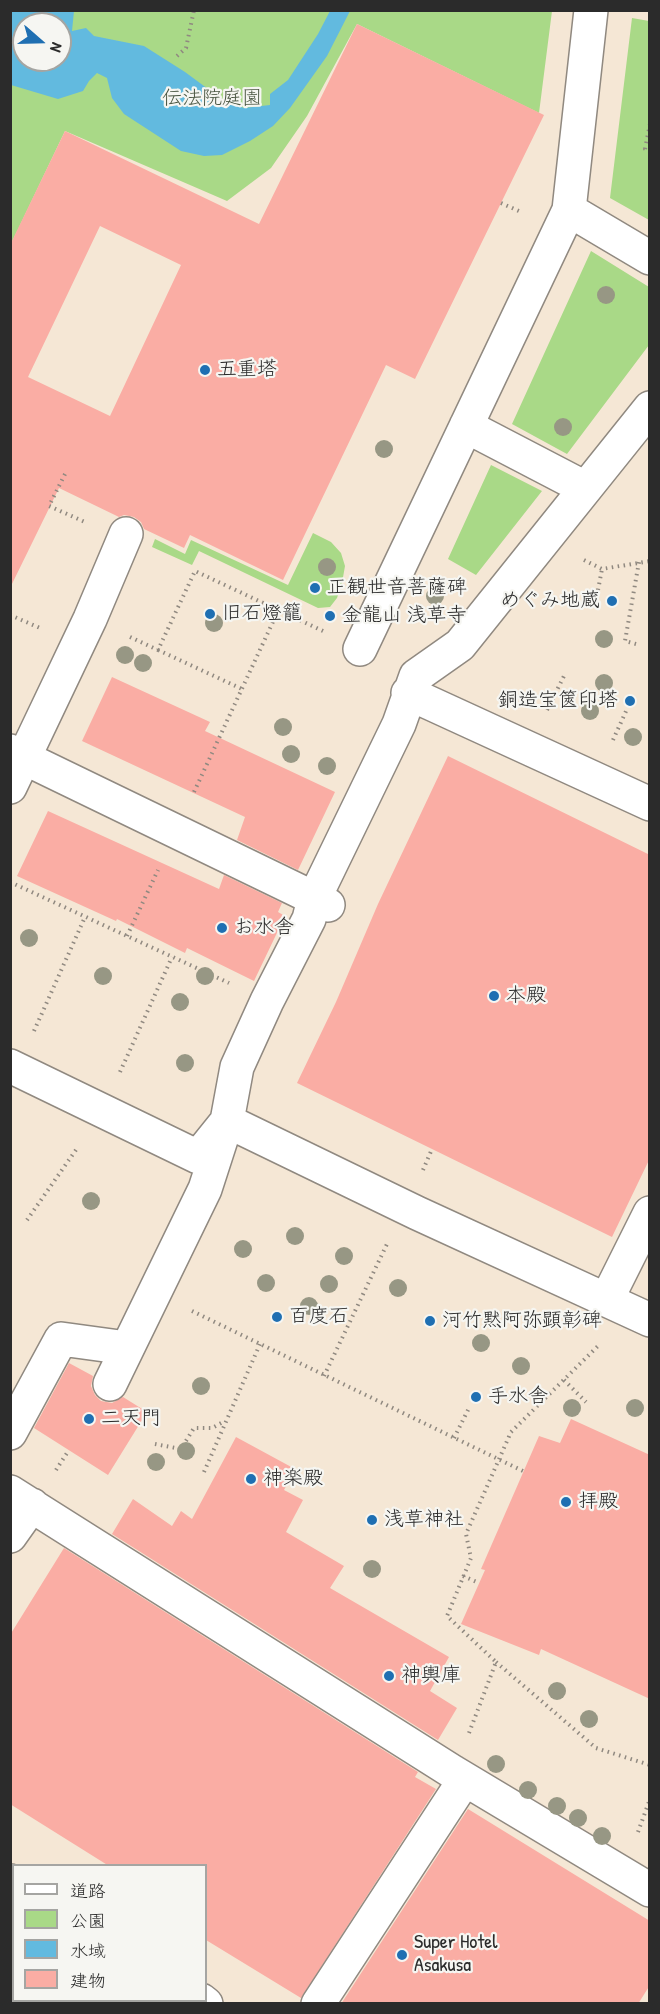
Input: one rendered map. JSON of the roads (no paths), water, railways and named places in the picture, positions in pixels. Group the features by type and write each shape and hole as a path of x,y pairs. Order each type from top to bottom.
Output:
{"street":[{"path":"360,649 569,210 591,12"},
{"path":"569,210 650,258"},
{"path":"110,1384 205,1189 227,1121 237,1067 267,1001 309,919 321,902 399,724 408,693 416,676 460,645 650,408"},
{"path":"466,426 585,488"},
{"path":"10,787 18,755 90,619 125,537"},
{"path":"408,693 650,804"},
{"path":"18,755 321,902"},
{"path":"13,1067 198,1157 227,1121"},
{"path":"227,1121 404,1207 630,1310 650,1213"},
{"path":"10,1432 61,1339 127,1348"},
{"path":"10,1536 21,1498 459,1775 650,1890"},
{"path":"318,2004 459,1775"}],"water":[{"path":"10,11 74,11 72,31 86,28 94,36 144,46 223,100 244,108 270,105 270,94 288,80 330,11 350,11 327,56 290,108 273,126 222,155 204,156 181,151 124,114 112,98 107,78 97,73 83,91 58,99 11,85"}],"place":[{"name":"五重塔","path":"205,370"},
{"name":"正観世音菩薩碑","path":"315,588"},
{"name":"めぐみ地蔵","path":"612,601"},
{"name":"旧石燈籠","path":"210,614"},
{"name":"金龍山 浅草寺","path":"330,616"},
{"name":"銅造宝篋印塔","path":"630,701"},
{"name":"お水舎","path":"222,928"},
{"name":"本殿","path":"494,996"},
{"name":"百度石","path":"277,1317"},
{"name":"河竹黙阿弥顕彰碑","path":"430,1321"},
{"name":"手水舎","path":"476,1397"},
{"name":"二天門","path":"89,1419"},
{"name":"神楽殿","path":"251,1479"},
{"name":"拝殿","path":"566,1502"},
{"name":"浅草神社","path":"372,1520"},
{"name":"神輿庫","path":"389,1676"},
{"name":"Super Hotel Asakusa","path":"402,1955"}],"park label":[{"name":"伝法院庭園","path":"212,99"}]}
